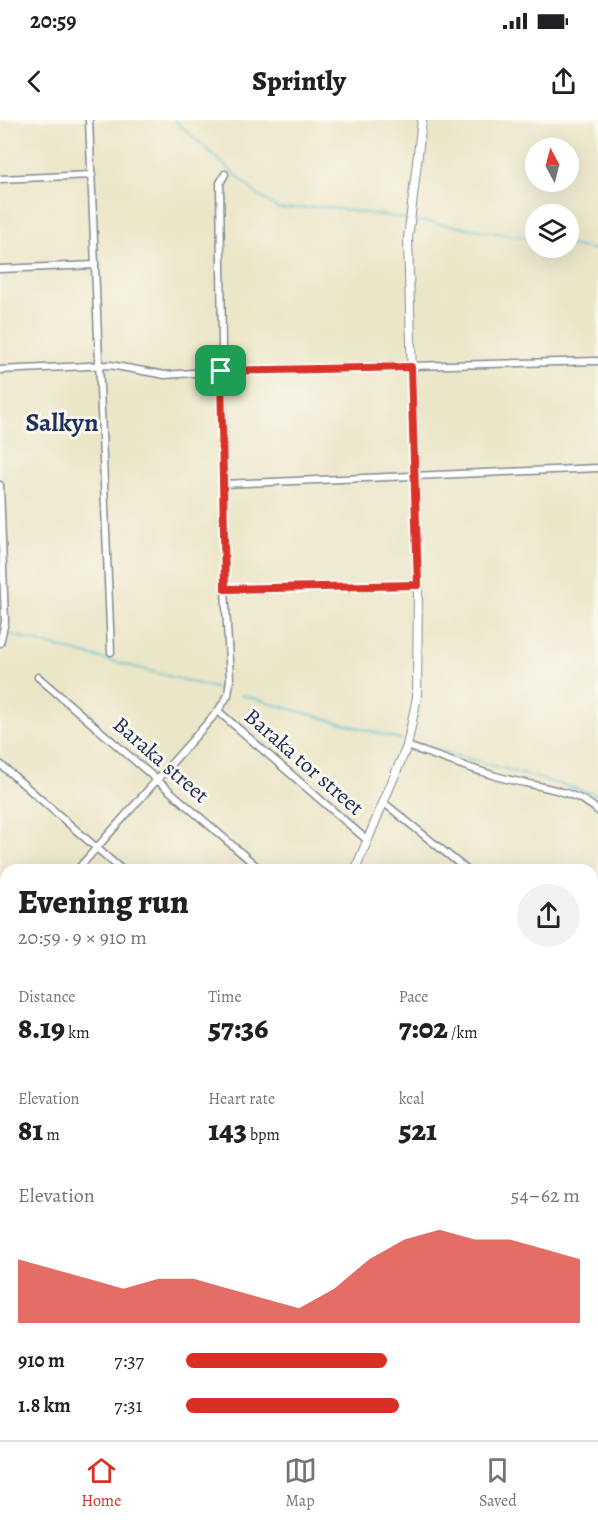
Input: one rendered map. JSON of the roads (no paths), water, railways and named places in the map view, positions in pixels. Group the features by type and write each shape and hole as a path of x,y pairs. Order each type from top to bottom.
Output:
{"street":[{"path":"88,120 111,652"},
{"path":"357,864 407,746 417,697 418,585 408,231 422,120"},
{"path":"82,864 218,711 228,695 230,679 225,589 221,371 220,183 225,174"},
{"path":"0,178 92,175"},
{"path":"0,269 95,265"},
{"path":"0,370 110,365 165,375 221,371 598,361"},
{"path":"223,484 598,468"},
{"path":"0,484 5,622 0,643"},
{"path":"225,589 418,585"},
{"name":"Baraka street","path":"39,676 254,864"},
{"name":"Baraka tor street","path":"218,711 367,840"},
{"path":"407,746 498,777 554,790 592,804 598,811"},
{"path":"0,765 115,864"},
{"path":"382,802 460,864"}],"waterway":[{"path":"174,120 258,195 278,209 325,207 407,219"},
{"path":"415,220 525,237"},
{"path":"579,247 598,250"},
{"path":"8,634 226,691"},
{"path":"241,695 402,740"},
{"path":"412,743 598,795"}],"district":[{"name":"Salkyn","path":"62,422"}]}
